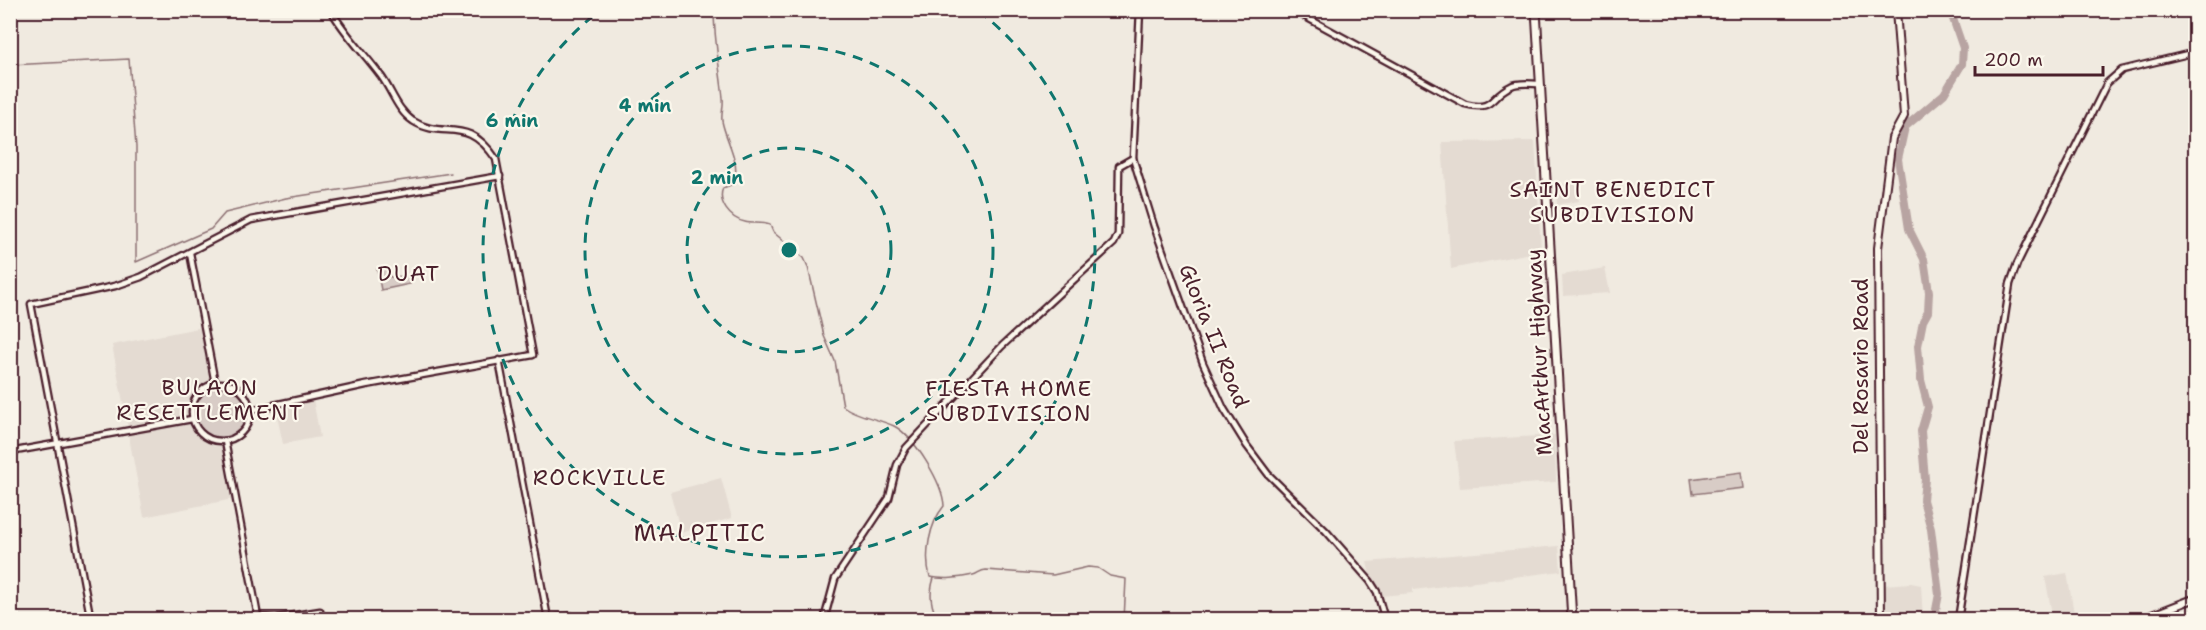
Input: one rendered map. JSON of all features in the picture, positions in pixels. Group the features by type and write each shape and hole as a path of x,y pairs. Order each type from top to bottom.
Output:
{"highway":[{"name":"MacArthur Highway","path":"1536,10 1572,620"}],"main road":[{"name":"Del Rosario Road","path":"1881,620 1878,248 1892,138 1904,116 1896,10"},
{"path":"2139,620 2196,598"}],"street":[{"path":"251,410 533,355 496,159 477,138 464,131 419,124 403,114 383,78 341,28 331,10"},
{"path":"824,620 836,579 889,498 897,465 906,448 1002,346 1110,248 1118,234 1119,166 1133,158 1140,10"},
{"path":"1293,10 1465,104 1482,107 1495,101 1512,85 1540,84"},
{"path":"1958,620 2010,284 2017,264 2107,82 2122,70 2196,52"},
{"name":"Gloria II Road","path":"1133,158 1171,277 1203,363 1224,409 1264,469 1326,531 1370,581 1377,592 1385,620"},
{"path":"89,610 31,304 115,286 156,271 251,220 500,176"},
{"path":"190,253 215,383"},
{"path":"499,360 548,619"},
{"path":"215,383 237,388 246,396 251,410 250,420 240,436 225,441 208,438 198,431 192,419 195,398 203,389 215,383"},
{"path":"10,452 192,419"},
{"path":"225,441 258,617 276,618 320,611 321,620"},
{"path":"523,620 571,616 572,620"}],"shaded area":[{"path":"1535,141 1541,251 1451,269 1442,142"},
{"path":"1576,182 1579,201 1557,205 1556,186"},
{"path":"388,267 390,277 409,276 410,284 381,290 377,269"},
{"path":"1605,268 1610,293 1563,296 1562,275"},
{"path":"203,327 213,381 198,392 188,407 188,416 128,428 112,345"},
{"path":"221,387 231,389 239,395 245,403 247,413 245,423 239,431 231,437 221,439 211,437 203,431 197,423 195,413 197,403 203,395 211,389"},
{"path":"313,399 320,437 283,444 275,407"},
{"path":"190,421 194,433 214,446 225,444 233,499 144,517 128,432"},
{"path":"1555,435 1556,482 1460,488 1454,441"},
{"path":"1741,472 1743,488 1693,494 1691,479"},
{"path":"721,478 732,518 681,533 670,492"},
{"path":"1559,546 1561,571 1414,590 1413,587 1413,593 1381,596 1371,580 1367,562"},
{"path":"2067,573 2075,619 2053,619 2045,577"},
{"path":"1911,583 1921,585 1923,619 1885,619 1883,585"}],"waterway":[{"path":"714,10 723,98 722,121 736,168 733,184 723,188 723,204 730,214 740,220 770,225 773,232 804,258 824,336 835,361 843,406 855,413 894,426 902,432 919,450 933,474 944,506 931,531 929,540 930,577 957,578 986,570 1053,575 1088,567 1098,568 1110,576 1126,579 1124,620"},
{"path":"1934,620 1939,594 1931,529 1923,500 1925,479 1921,431 1928,407 1921,380 1918,346 1923,321 1928,312 1929,292 1924,259 1909,229 1898,159 1905,127 1944,94 1962,64 1963,48 1950,10"},
{"path":"10,65 129,59 136,147 136,262 211,229 225,213 286,198 451,173"},
{"path":"934,578 931,600 939,620"}],"district":[{"name":"SAINT BENEDICT SUBDIVISION","path":"1613,202"},
{"name":"DUAT","path":"409,273"},
{"name":"BULAON RESETTLEMENT","path":"210,400"},
{"name":"FIESTA HOME SUBDIVISION","path":"1009,401"},
{"name":"ROCKVILLE","path":"600,477"},
{"name":"MALPITIC","path":"700,533"}]}
